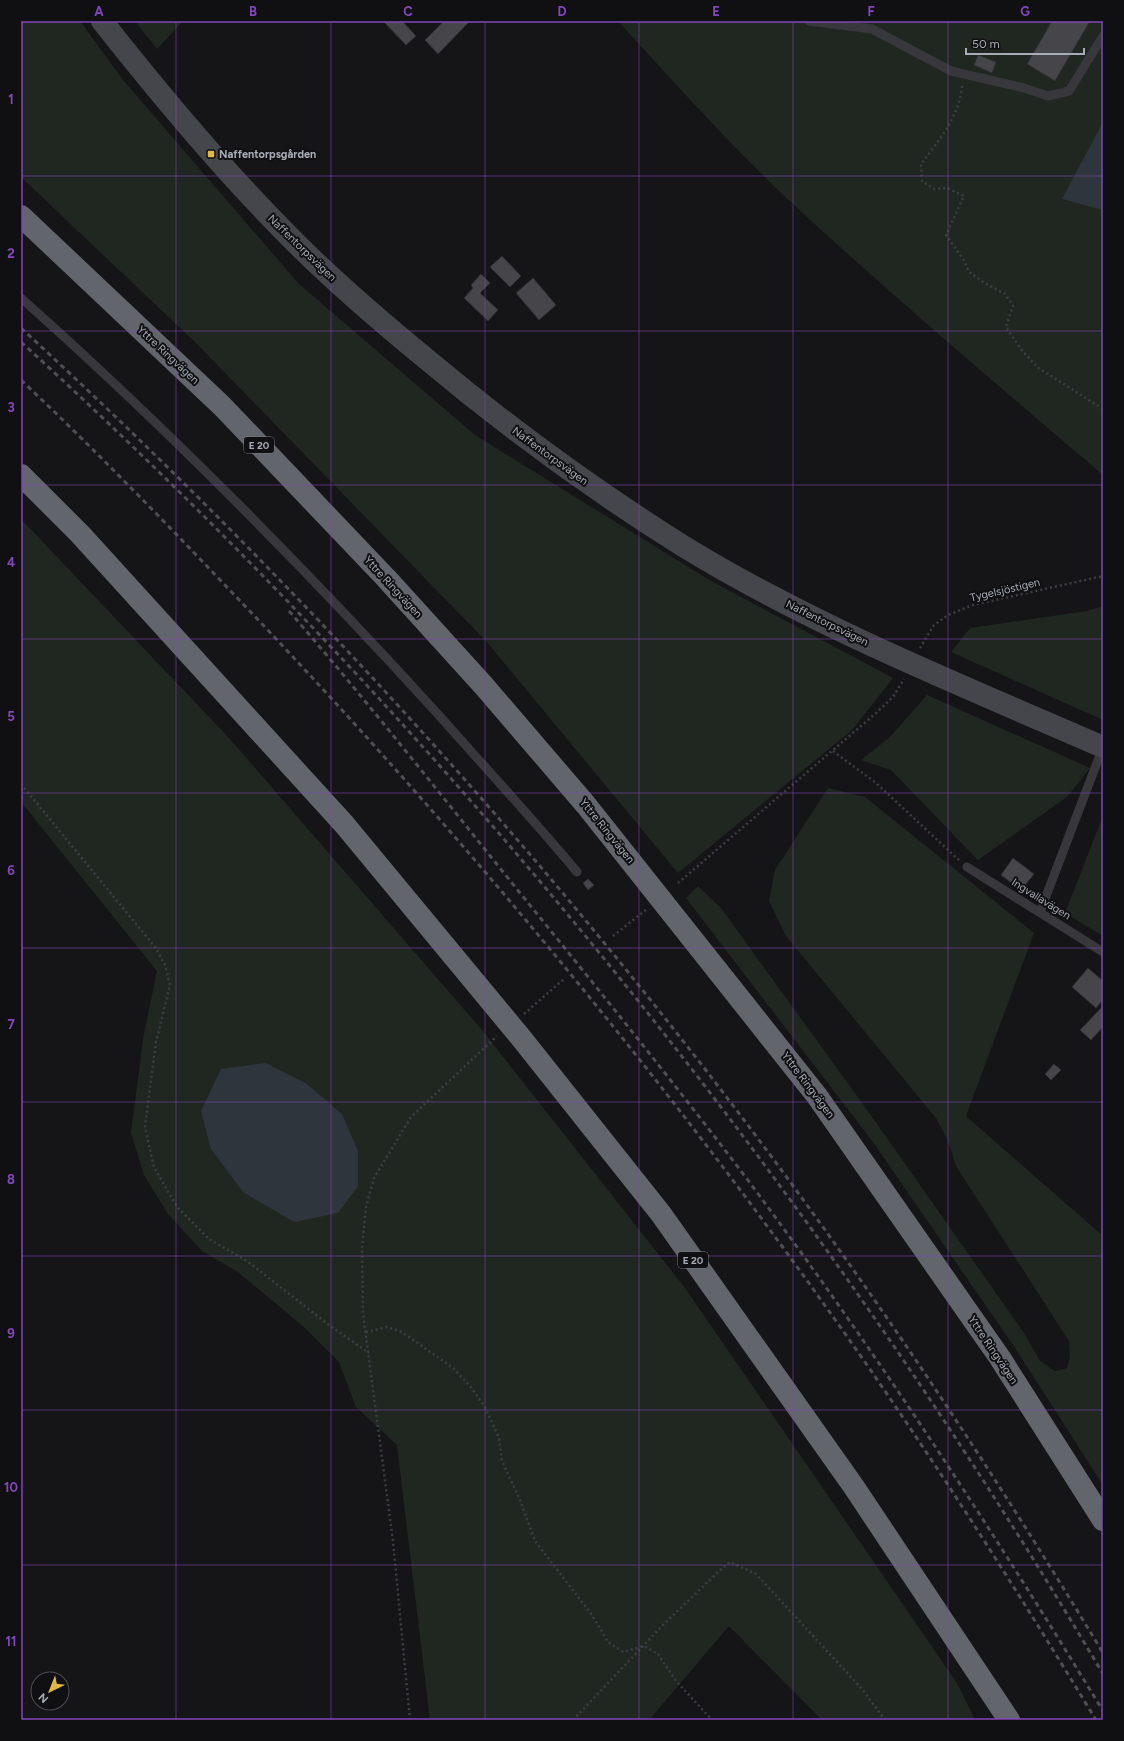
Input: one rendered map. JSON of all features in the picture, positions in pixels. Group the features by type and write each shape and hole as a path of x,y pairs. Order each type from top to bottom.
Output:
{"highway":[{"name":"Yttre Ringvägen","path":"21,216 222,406 386,578 484,686 586,805 818,1096 1000,1358 1103,1520"},
{"name":"E 20","path":"21,475 80,534 344,824 517,1032 661,1214 854,1487 1009,1720"},
{"path":"21,481 80,534"}],"street":[{"name":"Naffentorpsvägen","path":"102,21 145,76 211,154 279,227 388,327 524,438 585,481 684,546 815,618 913,665 1103,747"}],"lane":[{"path":"809,21 872,30 951,71 1048,96 1069,91 1103,36"},
{"path":"21,298 144,411 252,518 362,631 577,872"},
{"path":"1040,912 1103,747"},
{"name":"Ingvallavägen","path":"967,867 1103,952"}],"path":[{"path":"963,74 961,98 942,138 921,164 922,181 934,189 947,188 964,196 946,235 962,258 969,272 983,282 1005,294 1013,306 1006,327 1020,348 1037,367 1103,409"},
{"name":"Tygelsjöstigen","path":"678,883 833,751 893,697 913,665 923,642 934,625 948,615 973,605 1103,576"},
{"path":"833,751 876,783 967,867"},
{"path":"21,784 155,947 165,965 170,985 156,1042 145,1127 154,1167 177,1207 209,1239 247,1261 328,1325 369,1354"},
{"path":"613,936 653,904"},
{"path":"522,1016 565,978"},
{"path":"410,1720 393,1541 363,1314 362,1247 366,1207 374,1178 411,1117 499,1035"},
{"path":"366,1332 387,1327 402,1332 454,1368 470,1386 485,1408 499,1438 502,1461 520,1500 535,1541 592,1615 608,1642 623,1652 644,1646 658,1654 676,1681 712,1720"},
{"path":"573,1720 712,1577 730,1562 756,1574 862,1689 885,1720"}],"shaded area":[{"path":"21,21 80,21 123,80 299,284 475,435 711,581 893,678 852,730 678,873 486,641 197,344 21,177"},
{"path":"135,21 183,21 157,49"},
{"path":"618,21 1103,21 1103,475 899,299 779,191 717,129"},
{"path":"1103,122 1103,210 1062,199"},
{"path":"21,519 230,739 482,1030 685,1288 957,1683 975,1720 822,1720 729,1626 649,1720 430,1720 397,1445 356,1407 339,1362 305,1328 238,1272 202,1251 168,1214 144,1175 131,1133 143,1039 157,971 21,802"},
{"path":"1103,606 1103,720 951,652 970,628 1087,611"},
{"path":"927,695 1090,768 1067,797 978,860 891,770 861,760 889,738"},
{"path":"828,788 865,797 1034,933 966,1116 1103,1236 1103,1485 1015,1348 873,1142 686,898 698,886 721,908 870,1114 1024,1333 1040,1361 1055,1371 1067,1368 1070,1358 1069,1341 956,1166 948,1141 936,1118 786,936 769,901 775,870"},
{"path":"1103,816 1103,936 1065,913"},
{"path":"266,1063 307,1084 342,1114 358,1151 358,1186 338,1213 294,1222 243,1192 211,1149 201,1111 221,1069"}],"building":[{"path":"383,21 402,21 416,36 406,45"},
{"path":"444,21 470,21 438,54 425,40"},
{"path":"1052,21 1090,21 1055,81 1027,64"},
{"path":"978,55 996,62 992,73 974,65"},
{"path":"502,256 521,276 510,287 490,267"},
{"path":"481,274 490,283 480,293 498,310 488,321 464,298 473,288 471,285"},
{"path":"533,278 556,305 539,320 516,293"},
{"path":"1013,858 1034,874 1021,890 1001,875"},
{"path":"588,879 594,885 588,890 583,883"},
{"path":"1088,968 1103,981 1103,1000 1096,1008 1072,987"},
{"path":"1103,1006 1103,1027 1091,1040 1080,1030"},
{"path":"1054,1064 1061,1070 1051,1080 1045,1074"}],"railway":[{"path":"21,328 115,416 206,506 296,597 384,690 554,882 636,981 767,1151 868,1291 917,1362 1012,1506 1103,1653"},
{"path":"21,342 177,490 328,644 473,803 612,968 744,1138 870,1312 990,1491 1103,1674"},
{"path":"21,380 83,440 205,564 338,706 412,787 554,954 623,1038 756,1212 857,1351 963,1507 1096,1720"},
{"path":"289,611 375,714 604,996 747,1179 887,1374 1019,1575 1103,1711"}],"place":[{"name":"Naffentorpsgården","path":"211,154"}]}
